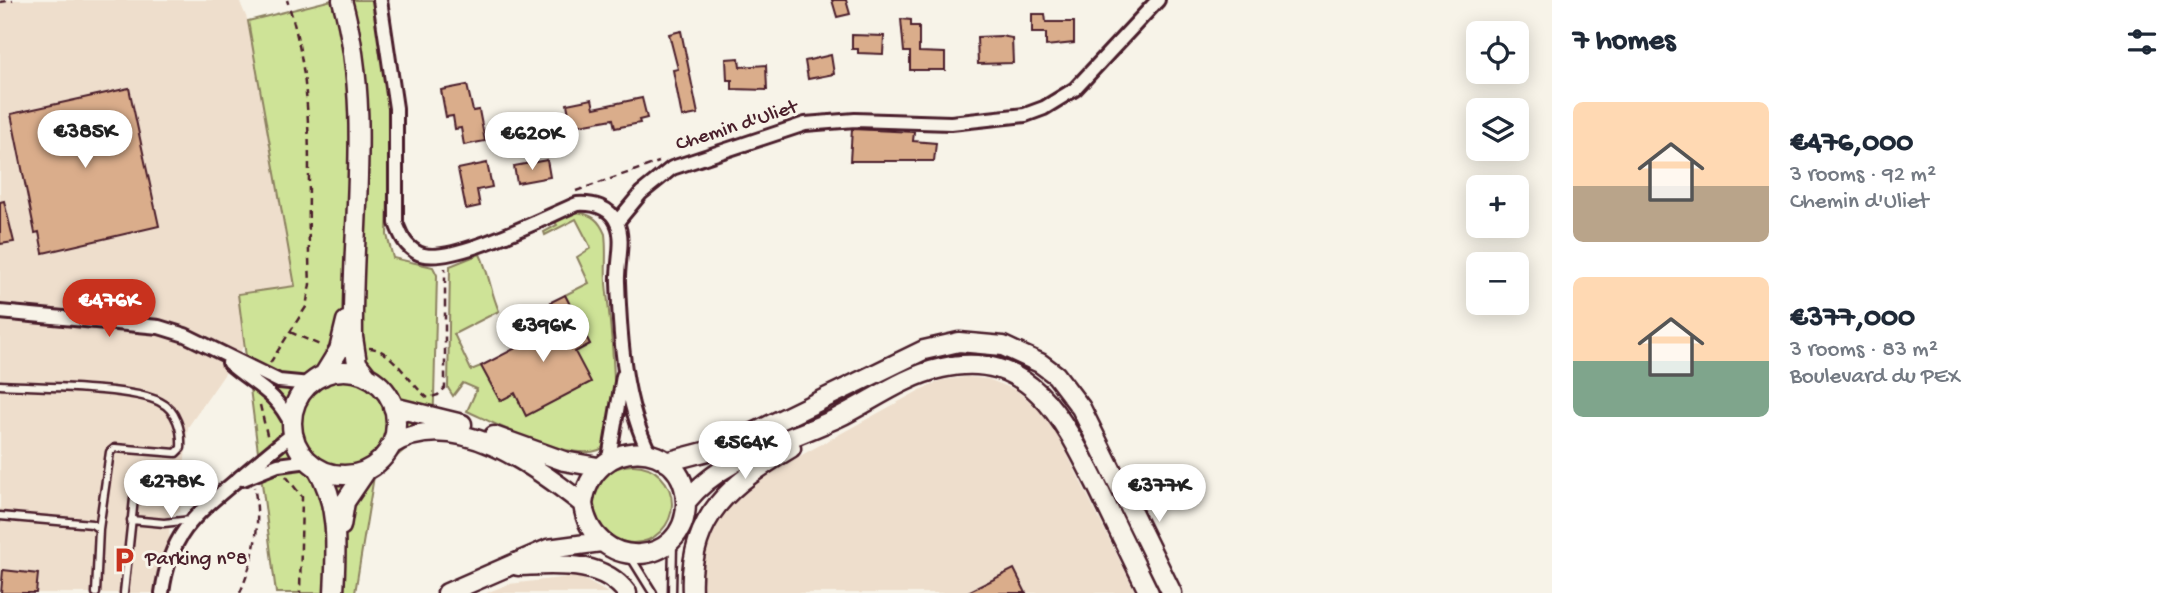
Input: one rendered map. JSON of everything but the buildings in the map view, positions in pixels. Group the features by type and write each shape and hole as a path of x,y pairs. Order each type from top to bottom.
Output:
{"main road":[{"path":"336,550 345,502 366,471 385,456 391,445 396,420 393,407 379,385 368,377 357,363 355,352 352,294 358,119 353,48 342,0"},
{"path":"334,593 336,550 332,500 313,465 298,447 293,430 294,410 339,351 352,294"},
{"path":"658,458 680,480 686,502 680,527 673,537 653,551 629,555 601,542 588,525 583,504 590,478 604,463 629,452 658,458 727,446 924,350 959,342 1003,346 1040,363 1070,390 1172,593"},
{"path":"692,593 691,570 698,537 706,518 746,475 836,419 915,376 939,368 980,366 1021,379 1047,400 1069,431 1149,593"},
{"path":"317,380 338,372 368,377"},
{"path":"393,407 465,425 564,461 604,463"},
{"path":"686,502 709,478 727,468 836,419"},
{"path":"391,445 419,433 458,434 527,463 583,504"},
{"path":"313,465 341,475 366,471"},
{"path":"447,593 548,549 601,542"},
{"path":"511,566 579,566 620,584 627,593"}],"street":[{"path":"380,0 396,108 396,223 402,241 419,254 444,257 577,204 590,203 600,207 617,222 620,233 618,283 625,362 637,426 658,458"},
{"name":"Chemin d'Uliet","path":"617,222 641,193 672,168 805,124 855,120 951,123 1025,115 1044,108 1075,89 1151,3"},
{"path":"0,312 159,327 185,335 221,355 279,381 317,380"},
{"path":"162,593 166,569 191,520 206,503 236,481 293,430 283,406 221,355"},
{"path":"604,463 625,362"},
{"path":"236,481 278,466 313,465"}],"lane":[{"path":"0,385 132,394 163,403 174,415 182,437 181,448 176,453 115,448 110,452 99,529 96,593"},
{"path":"124,593 135,489 158,492"},
{"path":"0,516 92,524 99,529"},
{"path":"131,520 164,523 191,520"},
{"path":"672,593 673,537"},
{"path":"629,555 653,593"}],"path":[{"path":"0,2 13,0"},
{"path":"267,369 306,307 310,295 312,162 302,58 287,0"},
{"path":"362,349 380,349 419,391 428,398 438,395 444,388 444,257"},
{"path":"290,332 332,349"},
{"path":"258,401 269,446"},
{"path":"280,470 302,497 300,593"},
{"path":"240,593 250,568 257,527 255,490 251,477"}],"shaded area":[{"path":"0,0 239,0 248,21 295,286 238,294 244,346 188,427 180,511 169,517 171,593 0,593"},
{"path":"967,377 988,379 1016,390 1037,407 1060,440 1136,593 702,593 704,554 720,515 735,496 758,479 922,389 942,380"},
{"path":"578,576 608,593 486,593 509,584"}],"green space":[{"path":"332,0 383,0 390,112 387,235 393,258 433,267 437,275 433,439 411,444 374,476 355,593 276,593 238,294 295,286 248,21"},
{"path":"577,212 595,219 605,234 606,283 614,372 612,423 607,441 599,450 586,452 569,451 532,440 467,411 477,389 463,383 453,396 448,388 450,266 480,254 499,311 454,334 471,370 481,366 500,401 515,393 526,416 590,382 572,354 590,344 565,295 589,283 577,257 591,248 576,219 545,235 544,232 557,225 554,221"},
{"path":"633,465 648,468 660,477 669,489 672,504 669,519 660,531 648,540 633,543 618,540 606,531 597,519 594,504 597,489 606,477 618,468"}],"place":[{"name":"Parking n°8","path":"124,560"}]}
